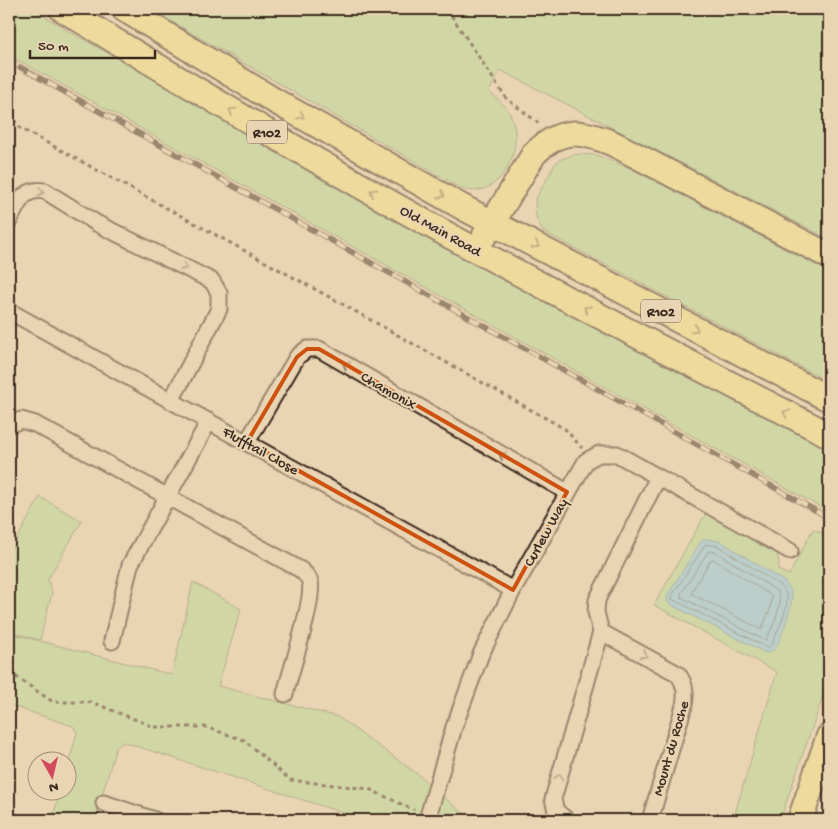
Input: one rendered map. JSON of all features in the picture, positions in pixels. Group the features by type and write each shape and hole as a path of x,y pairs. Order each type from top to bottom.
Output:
{"main road":[{"name":"Old Main Road","path":"62,9 259,128 477,250 829,435"},
{"name":"Old Main Road","path":"124,9 275,101 492,223 829,399"},
{"path":"477,250 534,154 544,144 556,137 583,133 614,144 829,256"},
{"path":"800,820 829,736"}],"street":[{"path":"9,221 24,196 30,191 45,191 98,224 212,281 219,293 219,309 171,400"},
{"name":"Flufftail Close","path":"9,310 513,590"},
{"name":"Chamonix","path":"248,442 297,357 307,349 319,349 567,492"},
{"path":"9,424 21,420 35,424 301,570 308,576 310,599 285,694"},
{"path":"112,641 130,565 209,421"},
{"path":"592,457 606,453 617,454 790,551"},
{"name":"Curlew Way","path":"428,818 454,727 482,654 513,590 567,492 586,461 592,457"},
{"path":"567,820 556,811 553,799 601,632 596,612 597,600 658,477"},
{"name":"Mount du Roche","path":"601,632 678,674 683,680 685,687 684,706 650,820"},
{"path":"104,803 156,820"}],"path":[{"path":"9,16 12,9"},
{"path":"447,9 506,98 556,137"},
{"path":"9,114 20,128 344,305 564,429 592,457"},
{"path":"9,672 53,702 91,702 154,727 205,727 244,740 290,780 369,789 428,818"}],"highlighted area":[{"path":"307,349 319,349 567,492 513,590 247,442 297,357"}],"green space":[{"path":"9,9 33,9 68,31 829,449 829,512 9,55"},
{"path":"163,9 829,9 829,239 500,70 489,92 504,105 513,122 515,134 511,160 497,181 487,188 475,191 462,189 155,12"},
{"path":"576,154 596,155 632,169 829,272 829,382 542,231 536,217 535,200 555,164 561,159"},
{"path":"40,497 82,521 48,579 52,593 40,640 9,632 9,554"},
{"path":"706,513 777,552 778,570 789,575 813,529 829,536 829,679 780,820 733,820 777,672 654,605"},
{"path":"193,582 241,609 218,686 338,717 429,784 419,820 365,820 124,742 116,747 95,820 52,820 57,802 78,802 78,752 72,752 77,733 73,726 9,705 9,633 172,675"},
{"path":"442,796 472,820 435,820"}],"water":[{"path":"704,539 720,541 785,582 790,589 792,601 788,615 778,643 769,653 671,605 667,601 667,596"}],"railway":[{"path":"9,61 829,518"}]}
